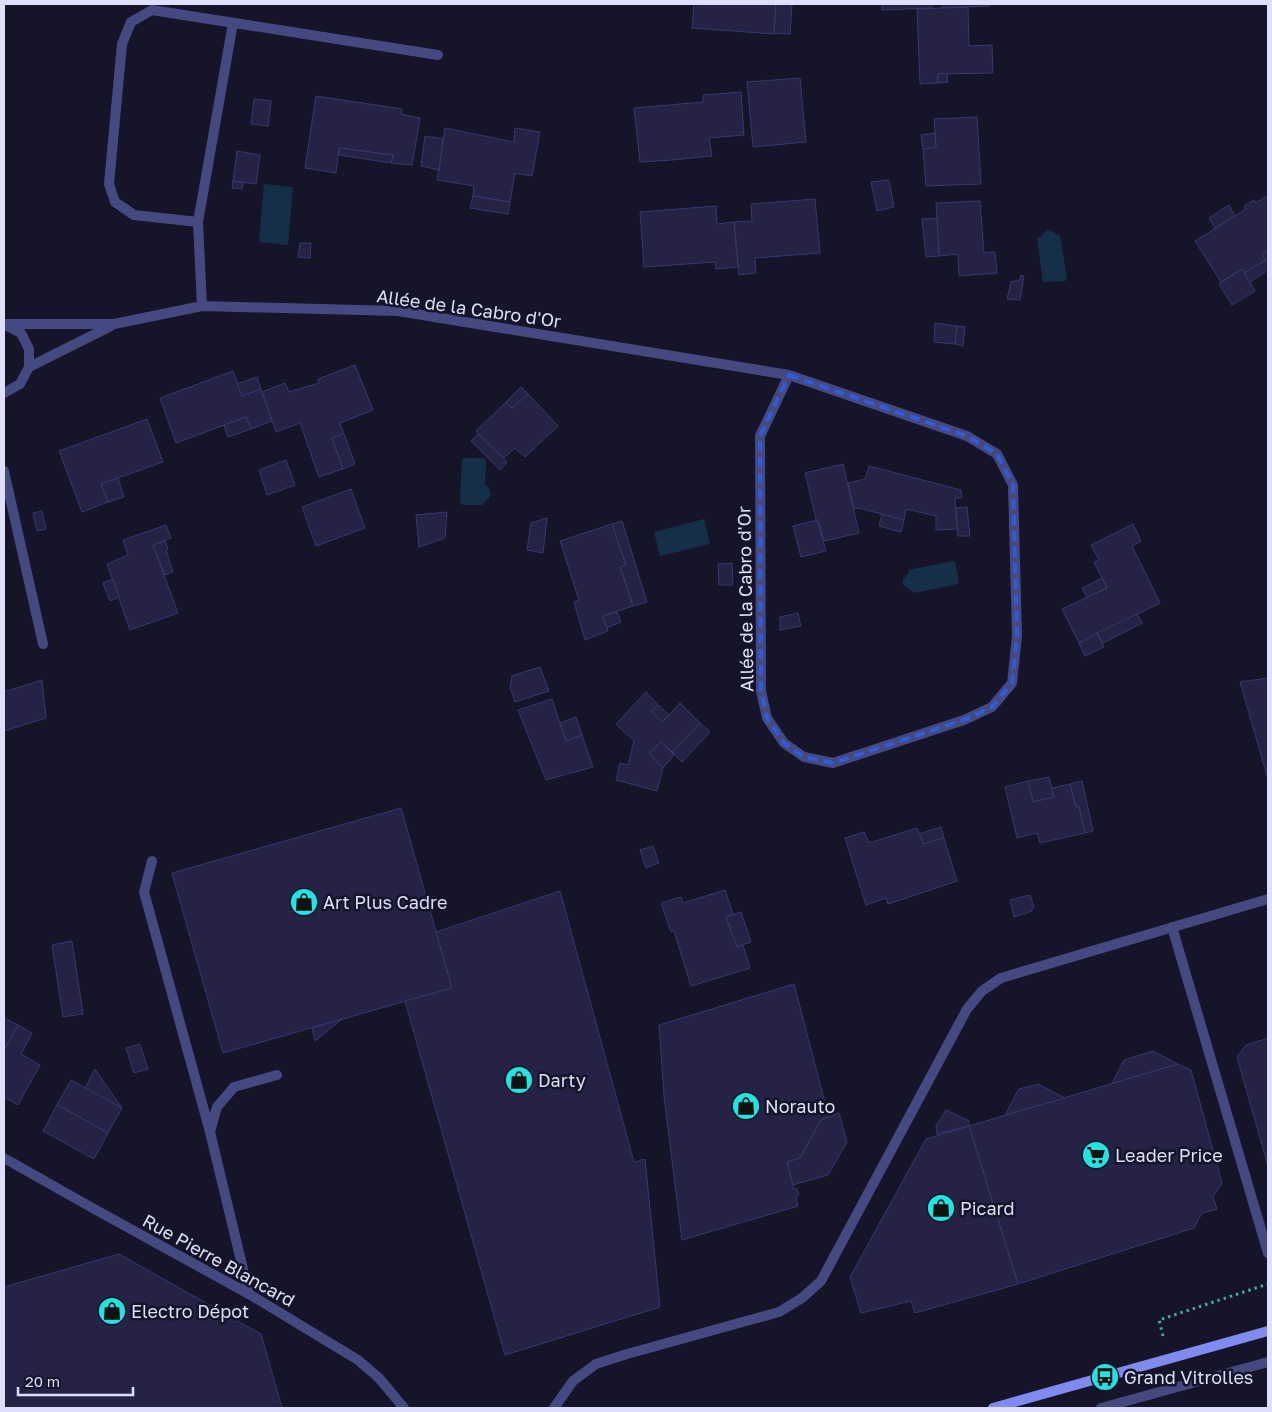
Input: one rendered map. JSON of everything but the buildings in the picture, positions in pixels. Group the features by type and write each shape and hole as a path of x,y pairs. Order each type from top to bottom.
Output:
{"main road":[{"path":"993,1408 1268,1331"}],"street":[{"path":"198,222 134,215 115,202 109,184 122,44 131,22 152,10 438,55"},
{"path":"202,306 198,222 233,23"},
{"name":"Allée de la Cabro d'Or","path":"4,324 114,324 202,306 398,311 789,375 967,436 997,454 1013,485 1017,636 1012,683 992,707 964,720 833,762 804,757 784,743 767,718 761,691 760,436 789,375"},
{"path":"4,324 21,333 30,349 30,367 20,384 4,393"},
{"name":"Allée de la Cabro d'Or","path":"30,367 114,324"},
{"path":"4,471 43,644"},
{"path":"152,861 144,892 210,1132 250,1294"},
{"path":"555,1408 573,1381 596,1364 779,1312 802,1298 821,1281 967,1009 982,991 1001,978 1268,899"},
{"path":"1172,927 1268,1253"},
{"path":"210,1132 217,1107 234,1088 277,1074"},
{"name":"Rue Pierre Blancard","path":"4,1158 250,1294 358,1360 379,1378 404,1408"},
{"path":"1101,1408 1268,1362"}],"highlighted area":[{"path":"789,375 967,436 997,454 1013,485 1017,636 1012,683 992,707 964,720 833,763 804,757 784,743 767,718 761,691 760,436"}],"water":[{"path":"264,184 293,187 288,245 259,242"},
{"path":"1048,230 1060,235 1067,279 1065,281 1043,282 1037,238 1043,236 1043,233"},
{"path":"484,458 486,461 485,485 490,489 491,493 489,499 483,505 463,505 460,502 462,459"},
{"path":"704,519 710,544 660,556 654,532"},
{"path":"955,562 958,584 914,593 903,585 903,579 909,570"}],"place":[{"name":"Art Plus Cadre","path":"304,902"},
{"name":"Darty","path":"519,1080"},
{"name":"Norauto","path":"746,1106"},
{"name":"Leader Price","path":"1096,1155"},
{"name":"Picard","path":"941,1208"},
{"name":"Electro Dépot","path":"112,1311"},
{"name":"Grand Vitrolles","path":"1105,1377"}]}
